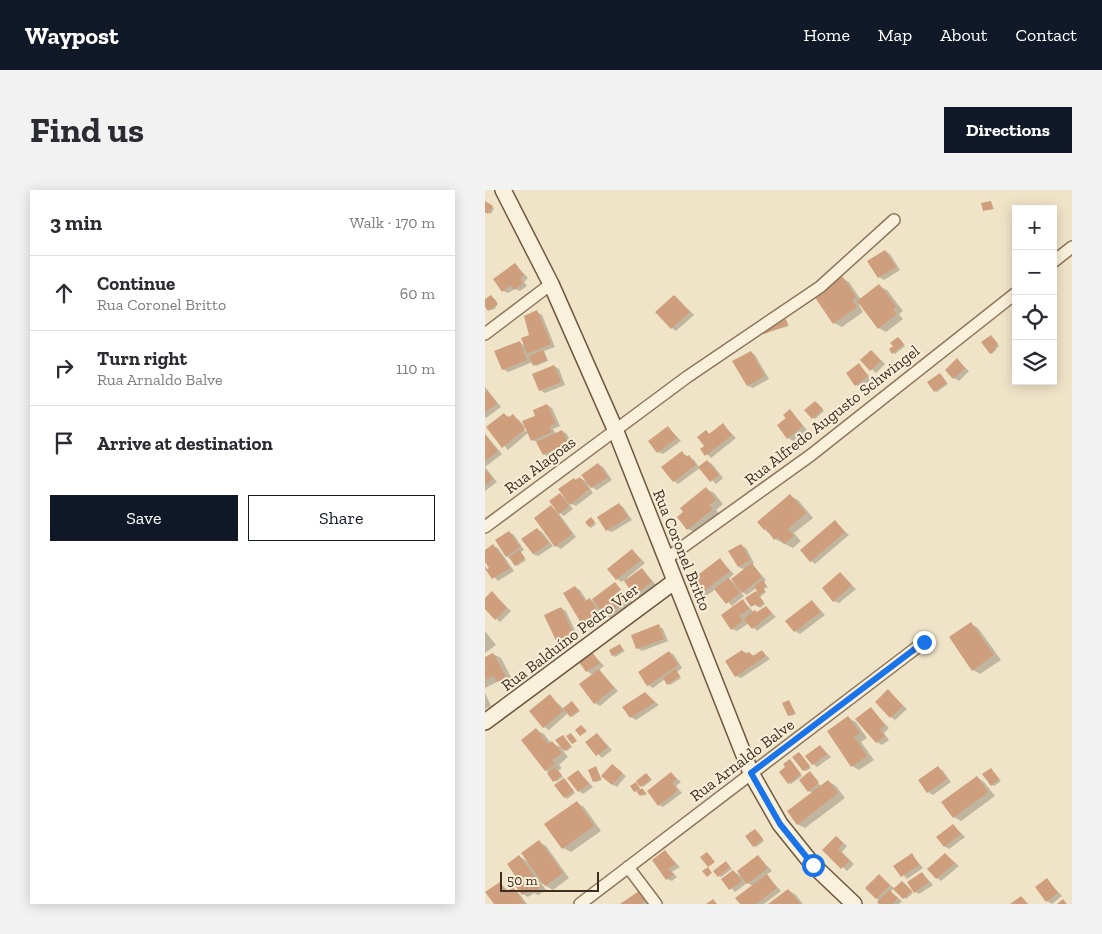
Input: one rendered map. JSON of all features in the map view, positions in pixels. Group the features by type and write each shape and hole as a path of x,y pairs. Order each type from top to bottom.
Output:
{"main road":[{"name":"Rua Coronel Britto","path":"503,190 551,284 615,429 751,773 780,824 813,865 854,904"},
{"name":"Rua Balduíno Pedro Vier","path":"485,722 675,581"}],"street":[{"name":"Rua Alagoas","path":"485,527 687,377 820,287 894,220"},
{"path":"1057,259 1072,247"},
{"path":"485,334 551,284"},
{"name":"Rua Alfredo Augusto Schwingel","path":"666,559 818,449 1013,295"},
{"name":"Rua Arnaldo Balve","path":"580,904 924,642"},
{"path":"628,867 656,904"}],"building":[{"path":"485,201 493,206 488,214 485,212"},
{"path":"991,201 993,209 983,211 981,203"},
{"path":"885,250 896,267 878,278 867,261"},
{"path":"515,263 524,275 520,279 523,283 514,290 511,285 502,292 493,279"},
{"path":"842,276 856,297 852,300 857,307 833,324 814,296"},
{"path":"879,284 896,306 893,309 897,314 878,329 857,301"},
{"path":"491,295 498,304 488,311 485,307 485,299"},
{"path":"674,295 690,312 671,329 655,312"},
{"path":"537,310 551,344 527,354 521,338 529,335 524,316"},
{"path":"786,319 788,325 764,334 762,327"},
{"path":"991,335 998,344 994,347 996,349 990,354 981,342"},
{"path":"898,337 904,344 892,354 889,349 893,346 890,343"},
{"path":"520,341 527,360 502,370 494,351"},
{"path":"543,350 547,360 533,366 529,356"},
{"path":"871,350 881,361 870,371 860,360"},
{"path":"751,351 765,376 747,386 732,361"},
{"path":"957,358 965,368 953,379 945,370"},
{"path":"859,363 868,376 855,386 846,373"},
{"path":"554,365 561,382 539,391 532,374"},
{"path":"940,373 947,383 934,392 927,382"},
{"path":"487,390 497,404 485,412 485,392"},
{"path":"815,401 823,409 812,419 804,410"},
{"path":"547,404 556,424 549,426 552,432 531,441 522,421 535,416 533,410"},
{"path":"790,409 803,426 787,439 777,425 786,418 783,415"},
{"path":"504,413 508,418 513,414 525,429 502,448 486,427"},
{"path":"723,423 732,435 705,456 700,449 704,446 697,437 706,430 709,434"},
{"path":"668,426 677,438 657,453 648,441"},
{"path":"562,430 568,443 543,455 536,442"},
{"path":"485,434 498,451 485,461"},
{"path":"682,451 686,457 689,455 696,465 673,482 661,467"},
{"path":"707,460 719,475 710,482 698,467"},
{"path":"598,463 608,477 591,488 581,475"},
{"path":"485,469 493,479 485,485"},
{"path":"580,477 589,489 570,505 558,489 574,478 575,480"},
{"path":"706,487 716,500 709,505 713,509 687,530 677,517 683,512 680,508"},
{"path":"560,493 569,506 559,514 549,501"},
{"path":"790,494 806,513 788,529 794,536 784,544 778,537 774,540 766,528 764,530 757,522"},
{"path":"619,503 628,517 606,531 597,517"},
{"path":"551,505 572,534 555,547 534,518"},
{"path":"591,517 595,522 589,527 585,522"},
{"path":"835,520 845,532 810,562 800,550"},
{"path":"537,528 549,543 533,554 521,539"},
{"path":"509,531 520,547 506,557 495,540"},
{"path":"493,544 510,568 492,579 486,570 489,568 485,562 485,550"},
{"path":"741,544 750,560 738,567 728,551"},
{"path":"632,549 641,560 616,580 607,569"},
{"path":"519,550 525,558 515,566 509,557"},
{"path":"720,558 730,571 700,594 690,581"},
{"path":"752,563 762,577 742,593 731,579"},
{"path":"642,568 652,582 634,595 624,581"},
{"path":"840,572 852,585 833,602 822,588"},
{"path":"729,578 740,593 726,604 714,589"},
{"path":"763,580 766,586 763,588 765,591 759,595 754,586"},
{"path":"615,582 628,599 605,616 592,599"},
{"path":"575,586 585,601 590,598 596,608 590,611 593,615 581,623 563,593"},
{"path":"492,591 507,608 495,620 485,609 485,598"},
{"path":"756,591 764,603 758,607 755,604 751,607 745,598"},
{"path":"743,599 749,609 739,616 743,621 731,630 721,615"},
{"path":"812,600 821,612 794,632 785,621"},
{"path":"766,606 772,613 752,629 744,619 755,610 757,612"},
{"path":"561,607 574,635 557,643 544,615"},
{"path":"971,622 994,655 972,671 949,637"},
{"path":"659,624 664,639 636,649 631,635"},
{"path":"620,644 623,650 612,656 609,650"},
{"path":"742,650 745,654 749,652 753,656 762,650 766,656 735,677 725,661"},
{"path":"669,651 678,665 647,686 638,672"},
{"path":"592,652 600,663 586,672 579,662"},
{"path":"493,653 506,677 497,682 494,676 485,680 485,657"},
{"path":"599,669 614,688 594,704 579,684"},
{"path":"675,669 680,676 667,685 663,678"},
{"path":"888,689 903,706 890,718 875,702"},
{"path":"645,692 655,702 630,718 622,707"},
{"path":"550,694 563,711 543,728 529,711"},
{"path":"789,700 795,713 788,716 782,703"},
{"path":"572,701 579,710 570,717 563,708"},
{"path":"871,707 885,725 880,730 885,736 876,743 855,719"},
{"path":"848,716 860,733 854,737 867,756 851,767 827,731"},
{"path":"581,725 587,731 580,736 575,730"},
{"path":"536,728 548,744 552,741 562,753 552,760 555,764 545,771 521,740"},
{"path":"571,733 577,741 572,744 566,736"},
{"path":"597,733 608,747 596,756 585,742"},
{"path":"563,735 571,746 564,751 555,740"},
{"path":"820,745 827,754 812,765 805,756"},
{"path":"799,752 810,766 803,771 792,757"},
{"path":"790,759 801,774 788,784 779,772 785,767 783,764"},
{"path":"612,764 623,773 612,785 601,776"},
{"path":"596,766 601,779 593,782 588,770"},
{"path":"938,766 947,779 927,793 918,780"},
{"path":"555,767 562,775 553,782 547,773"},
{"path":"991,768 999,779 991,786 982,774"},
{"path":"578,770 589,784 578,792 567,778"},
{"path":"810,771 819,783 808,792 799,780"},
{"path":"671,772 677,779 672,783 678,790 658,806 647,791"},
{"path":"646,773 651,779 640,787 636,781"},
{"path":"977,776 988,792 953,818 941,802"},
{"path":"564,778 574,791 564,798 554,785"},
{"path":"828,780 838,793 797,825 787,811"},
{"path":"636,782 640,789 634,792 630,786"},
{"path":"642,788 646,793 640,796 637,792"},
{"path":"577,801 594,826 562,849 544,824"},
{"path":"953,824 961,834 944,847 936,837"},
{"path":"755,829 763,839 753,847 745,836"},
{"path":"836,836 843,843 838,849 850,861 841,869 822,850"},
{"path":"539,840 563,873 545,886 521,853"},
{"path":"665,850 676,864 668,869 674,874 666,880 652,860"},
{"path":"707,852 715,862 708,867 700,857"},
{"path":"912,853 919,865 901,877 893,866"},
{"path":"945,853 955,863 936,879 927,869"},
{"path":"519,855 542,887 532,893 530,890 522,895 509,878 514,874 507,864"},
{"path":"758,855 768,868 747,884 737,871"},
{"path":"726,861 730,867 718,877 713,871"},
{"path":"708,867 712,873 707,877 702,871"},
{"path":"733,870 742,881 729,890 721,879"},
{"path":"922,872 929,882 914,893 907,882"},
{"path":"767,874 777,888 756,904 740,904 735,898"},
{"path":"879,874 890,885 876,899 865,888"},
{"path":"1047,878 1058,893 1046,902 1035,887"},
{"path":"902,881 912,891 903,899 893,889"},
{"path":"500,882 507,892 513,887 525,904 494,904 485,892"},
{"path":"788,889 800,904 768,904"},
{"path":"889,890 898,898 892,904 879,904 877,902"},
{"path":"639,891 646,901 641,904 620,904"},
{"path":"1021,896 1028,904 1010,904"},
{"path":"713,899 717,904 706,904"},
{"path":"1063,899 1067,904 1057,904"}],"route":[{"path":"813,865 780,824 751,773 924,642"}]}
